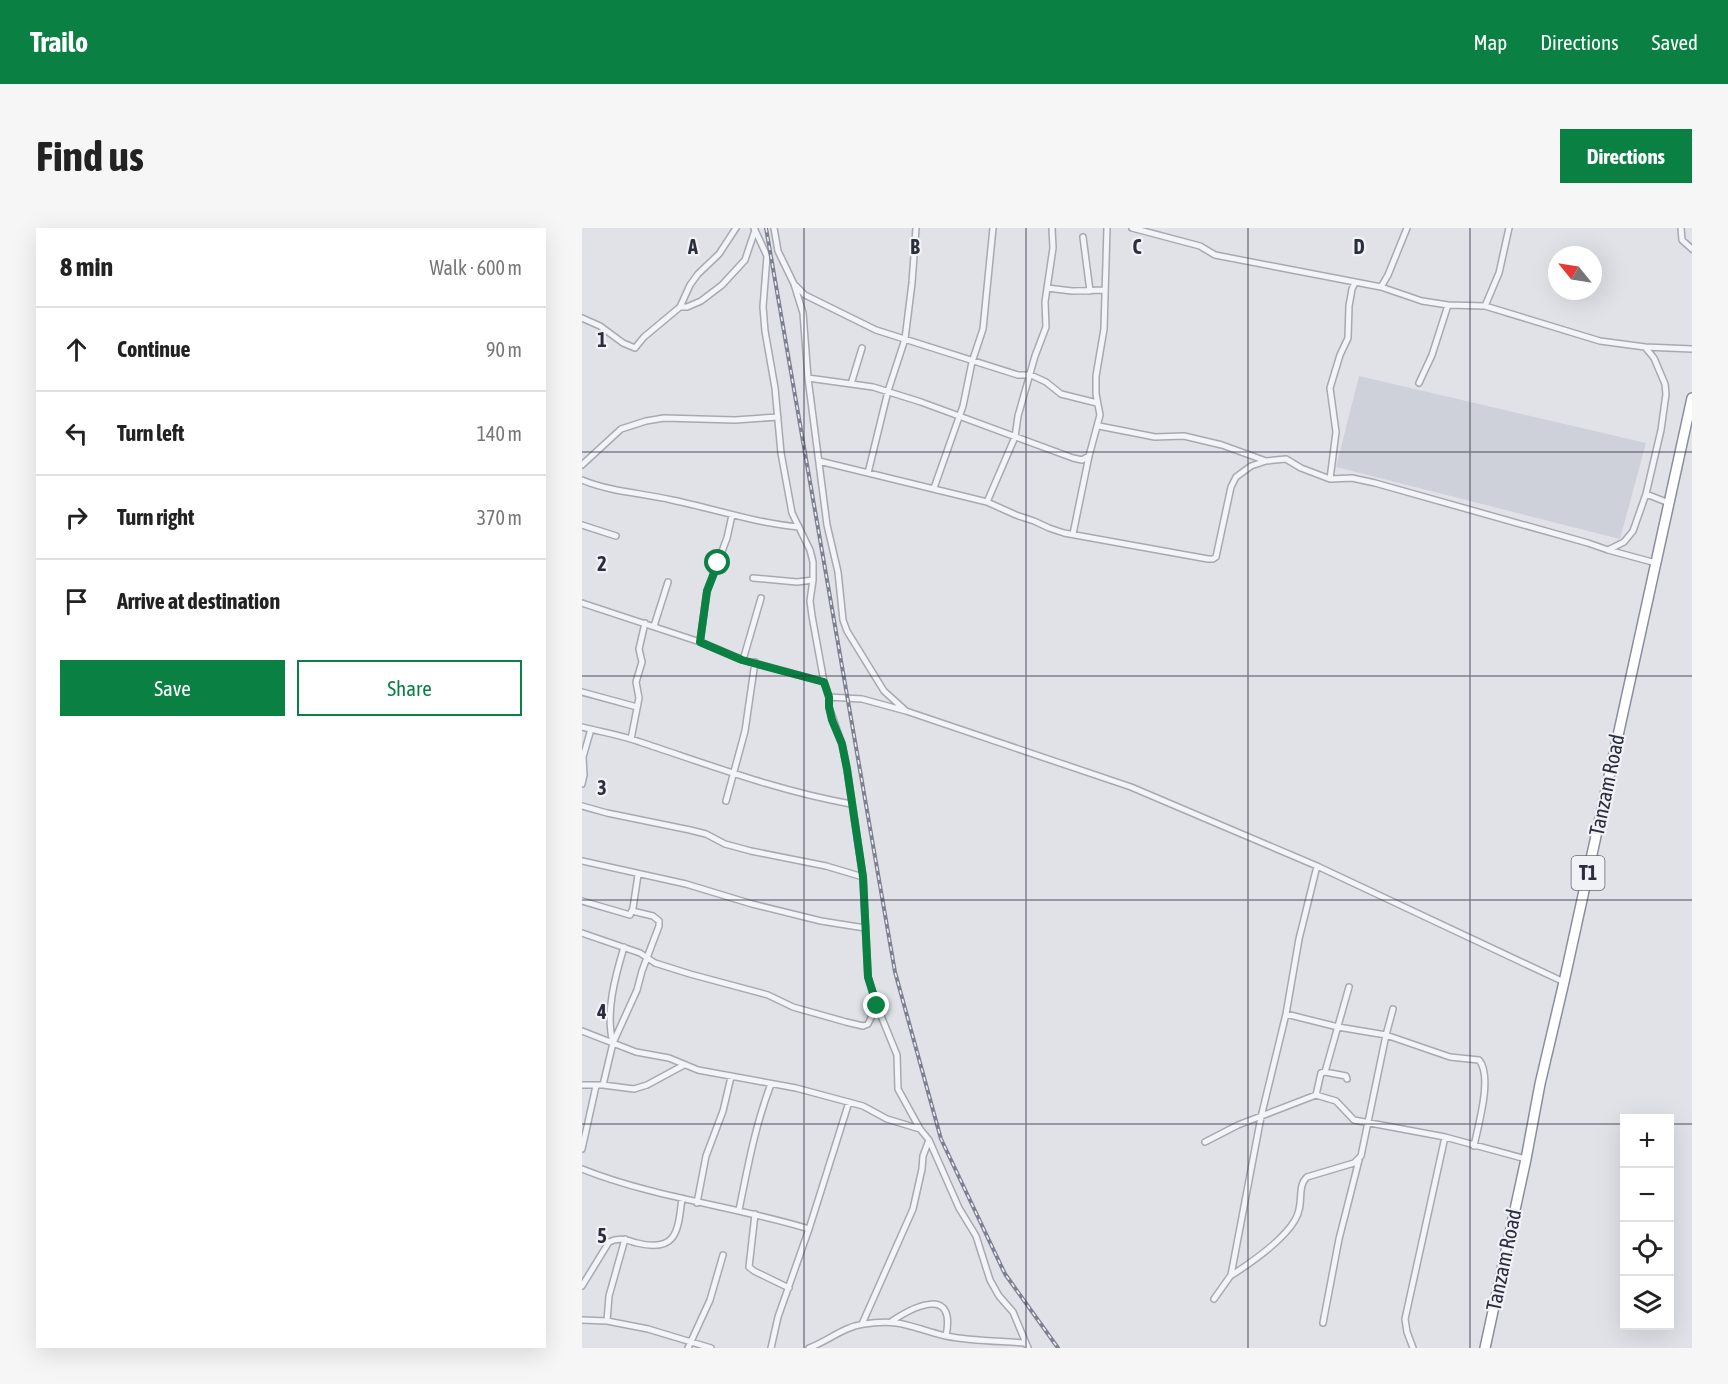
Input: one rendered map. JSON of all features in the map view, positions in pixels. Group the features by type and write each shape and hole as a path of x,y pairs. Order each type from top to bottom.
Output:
{"highway":[{"name":"Tanzam Road","path":"1485,1348 1540,1084 1692,398"}],"street":[{"path":"582,318 600,326 623,343 635,348 644,337 680,308 690,285 719,254 736,228"},
{"path":"774,228 775,240 782,261 794,284 803,313 808,378 827,525 838,572 843,620 847,631 884,691 906,711"},
{"path":"868,473 888,391 905,339 916,228"},
{"path":"934,488 967,392 972,362 983,329 993,228"},
{"path":"987,502 1015,437 1018,416 1046,327 1047,288 1053,248 1052,228"},
{"path":"1073,534 1089,456 1099,426 1096,376 1104,329 1107,228"},
{"path":"1132,228 1200,246 1215,255 1381,287 1422,301 1448,305 1485,306 1600,341 1644,347 1692,349"},
{"path":"1381,287 1407,228"},
{"path":"1485,306 1499,273 1509,228"},
{"path":"1681,228 1682,240 1692,249"},
{"path":"680,308 701,301 722,285 745,260 755,229"},
{"path":"755,229 767,256 765,331 781,453 792,513 810,550 813,580 810,601 829,707 842,744 863,877 868,977 897,1055 898,1089 920,1129 929,1140 959,1208 976,1236 990,1280 999,1296 1013,1312 1026,1345 946,1336 906,1323 892,1321 862,1324 836,1333 809,1348"},
{"path":"1083,237 1090,291"},
{"path":"1330,479 1336,432 1330,388 1348,338 1349,306 1355,282"},
{"path":"794,284 805,295 876,330 972,362 1018,375 1031,375 1046,382 1062,394 1097,403"},
{"path":"1047,288 1105,290"},
{"path":"1419,383 1432,355 1448,305"},
{"path":"1608,550 1628,539 1633,531 1646,494 1661,430 1666,394 1662,375 1654,358 1644,347"},
{"path":"851,384 862,348"},
{"path":"808,378 888,391 1073,458 1082,460 1089,456"},
{"path":"582,465 621,429 646,421 664,418 735,420 778,417"},
{"path":"1099,426 1155,437 1184,436 1222,445 1266,461"},
{"path":"819,461 987,502 1049,528 1073,534 1213,559 1216,557 1231,487 1236,477 1251,466 1266,461 1286,459 1301,468 1330,479 1353,478 1400,489 1588,543 1635,559 1656,563"},
{"path":"582,480 623,492 663,497 732,515 799,527"},
{"path":"1646,494 1670,503"},
{"path":"700,642 707,591 727,538 732,515"},
{"path":"582,525 616,536"},
{"path":"753,578 797,582 813,580"},
{"path":"654,626 668,582"},
{"path":"742,660 761,598"},
{"path":"582,603 700,642 742,660 824,682"},
{"path":"631,739 639,698 636,682 642,662 639,649 645,623"},
{"path":"726,801 745,731 755,662"},
{"path":"582,692 637,707"},
{"path":"829,697 862,699 906,711 1131,787 1317,866 1564,982"},
{"path":"582,727 631,739 810,796 851,804"},
{"path":"582,784 583,757 591,729"},
{"path":"582,806 706,834 724,844 826,866 863,877"},
{"path":"582,861 686,884 752,904 821,921 865,928"},
{"path":"1231,1275 1260,1117 1286,1014 1301,929 1317,866"},
{"path":"632,912 638,874"},
{"path":"582,901 630,915 632,912 653,916 659,921 637,990 613,1043 603,1085"},
{"path":"582,933 624,947 655,963 768,995 793,1007 846,1022 863,1026 868,1024 877,1006"},
{"path":"613,1043 609,1029 609,1011 624,947"},
{"path":"1316,1095 1320,1075 1325,1072 1348,987"},
{"path":"1323,1323 1339,1239 1369,1122 1393,1009"},
{"path":"1286,1014 1338,1027 1386,1035 1450,1057 1479,1060 1483,1065 1484,1086 1474,1146"},
{"path":"582,1031 648,1056 669,1058 684,1065 731,1077 796,1088 870,1108 887,1119 920,1129"},
{"path":"582,1086 603,1085 634,1089 647,1085 684,1065"},
{"path":"1325,1072 1347,1078"},
{"path":"697,1203 706,1156 723,1112 731,1077"},
{"path":"739,1210 752,1142 771,1084"},
{"path":"582,1149 596,1086"},
{"path":"1205,1142 1238,1125 1316,1095 1336,1101 1352,1119 1444,1137 1526,1159"},
{"path":"771,1348 778,1317 809,1229 849,1102"},
{"path":"1413,1348 1405,1319 1444,1137"},
{"path":"862,1324 913,1209 923,1156 929,1140"},
{"path":"1214,1299 1231,1275 1252,1262 1295,1220 1301,1207 1301,1185 1307,1177 1359,1160"},
{"path":"582,1169 622,1184 697,1203 739,1210 809,1229"},
{"path":"582,1286 609,1242 625,1239 654,1246 667,1244 673,1238 679,1224 682,1198"},
{"path":"755,1214 749,1267 789,1287"},
{"path":"607,1321 609,1296 625,1239"},
{"path":"688,1348 710,1300 723,1255"},
{"path":"892,1321 914,1309 928,1304 938,1304 944,1308 947,1316 946,1336"},
{"path":"582,1320 607,1321 648,1329 711,1348"}],"shaded area":[{"path":"1359,376 1646,443 1620,539 1336,467"}],"railway":[{"path":"766,228 895,972 941,1139 1005,1274 1058,1348"}],"route":[{"path":"718,563 707,591 700,642 742,660 824,682 829,697 832,720 842,744 847,769 863,877 868,977 877,1006"}]}
